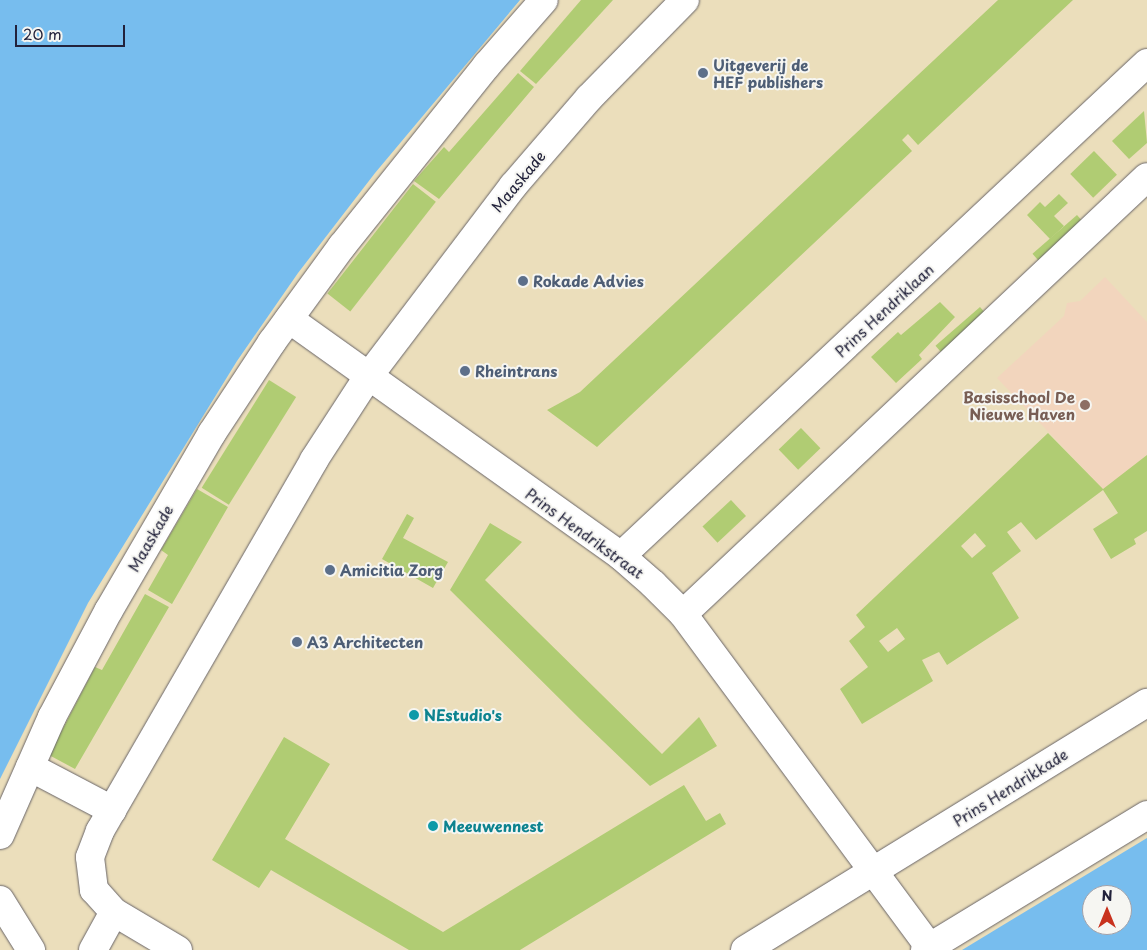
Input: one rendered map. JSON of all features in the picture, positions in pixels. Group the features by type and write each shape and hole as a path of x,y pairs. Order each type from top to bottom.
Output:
{"street":[{"name":"Maaskade","path":"0,835 52,717 152,532 212,433 289,319 402,169 544,0"},
{"name":"Maaskade","path":"178,950 114,912 94,890 90,864 94,842 314,460 368,377 513,186 589,98 685,0"},
{"name":"Prins Hendriklaan","path":"621,556 1147,63"},
{"path":"682,614 1147,177"},
{"path":"289,319 368,377"},
{"name":"Prins Hendrikstraat","path":"368,377 621,556 682,614 874,871"},
{"name":"Prins Hendrikkade","path":"745,950 1147,703"},
{"path":"30,767 112,810"},
{"path":"874,871 927,949 1147,815"},
{"path":"0,900 31,950"},
{"path":"93,950 114,912"}],"shaded area":[{"name":"Basisschool De Nieuwe Haven","path":"1105,277 1147,322 1147,455 1104,490 997,378 1064,316 1067,303 1080,301"}],"green space":[{"path":"581,0 613,0 536,84 520,71"},
{"path":"998,0 1073,0 918,145 908,134 902,140 912,151 597,447 547,410 580,392"},
{"path":"518,73 534,87 439,199 414,181 444,147 449,152"},
{"path":"1144,111 1147,143 1129,159 1112,141"},
{"path":"1094,151 1117,175 1093,198 1070,174"},
{"path":"413,184 436,202 350,311 327,294"},
{"path":"1059,194 1068,203 1054,216 1064,226 1050,239 1027,215 1040,202 1045,207"},
{"path":"1077,215 1083,222 1038,260 1032,254"},
{"path":"940,302 955,317 919,355 922,359 896,383 871,357 898,332 901,335"},
{"path":"980,307 986,314 941,352 935,346"},
{"path":"269,380 296,397 229,505 202,488"},
{"path":"801,428 820,448 798,470 779,450"},
{"path":"1048,433 1103,489 1147,455 1147,531 1134,539 1136,544 1111,559 1093,529 1118,513 1103,490 1036,540 1021,522 1007,532 1021,551 992,573 1019,618 947,665 939,652 922,660 933,681 862,724 840,689 868,667 849,641 865,627 856,615","holes":["975,533 986,546 972,558 961,546","897,628 905,639 888,652 879,641"]},
{"path":"197,489 228,507 172,604 148,590 168,555 161,550"},
{"path":"731,500 746,516 717,543 702,527"},
{"path":"407,514 414,518 403,538 448,562 433,588 382,559"},
{"path":"490,523 522,542 485,580 662,754 699,717 717,746 650,786 580,719 450,590"},
{"path":"145,594 169,607 75,769 49,755 95,667 102,670"},
{"path":"284,737 330,764 285,839 443,932 684,785 706,821 720,813 726,824 520,950 409,950 271,870 259,888 212,860"}],"water":[{"path":"0,0 520,0 375,173 298,273 237,361 88,603 0,779"},
{"path":"1147,838 1147,950 962,950"}],"place":[{"name":"Uitgeverij de HEF publishers","path":"703,73"},
{"name":"Rokade Advies","path":"523,281"},
{"name":"Rheintrans","path":"465,371"},
{"name":"Basisschool De Nieuwe Haven","path":"1085,405"},
{"name":"Amicitia Zorg","path":"330,570"},
{"name":"A3 Architecten","path":"297,642"},
{"name":"NEstudio's","path":"414,715"},
{"name":"Meeuwennest","path":"433,826"}]}
